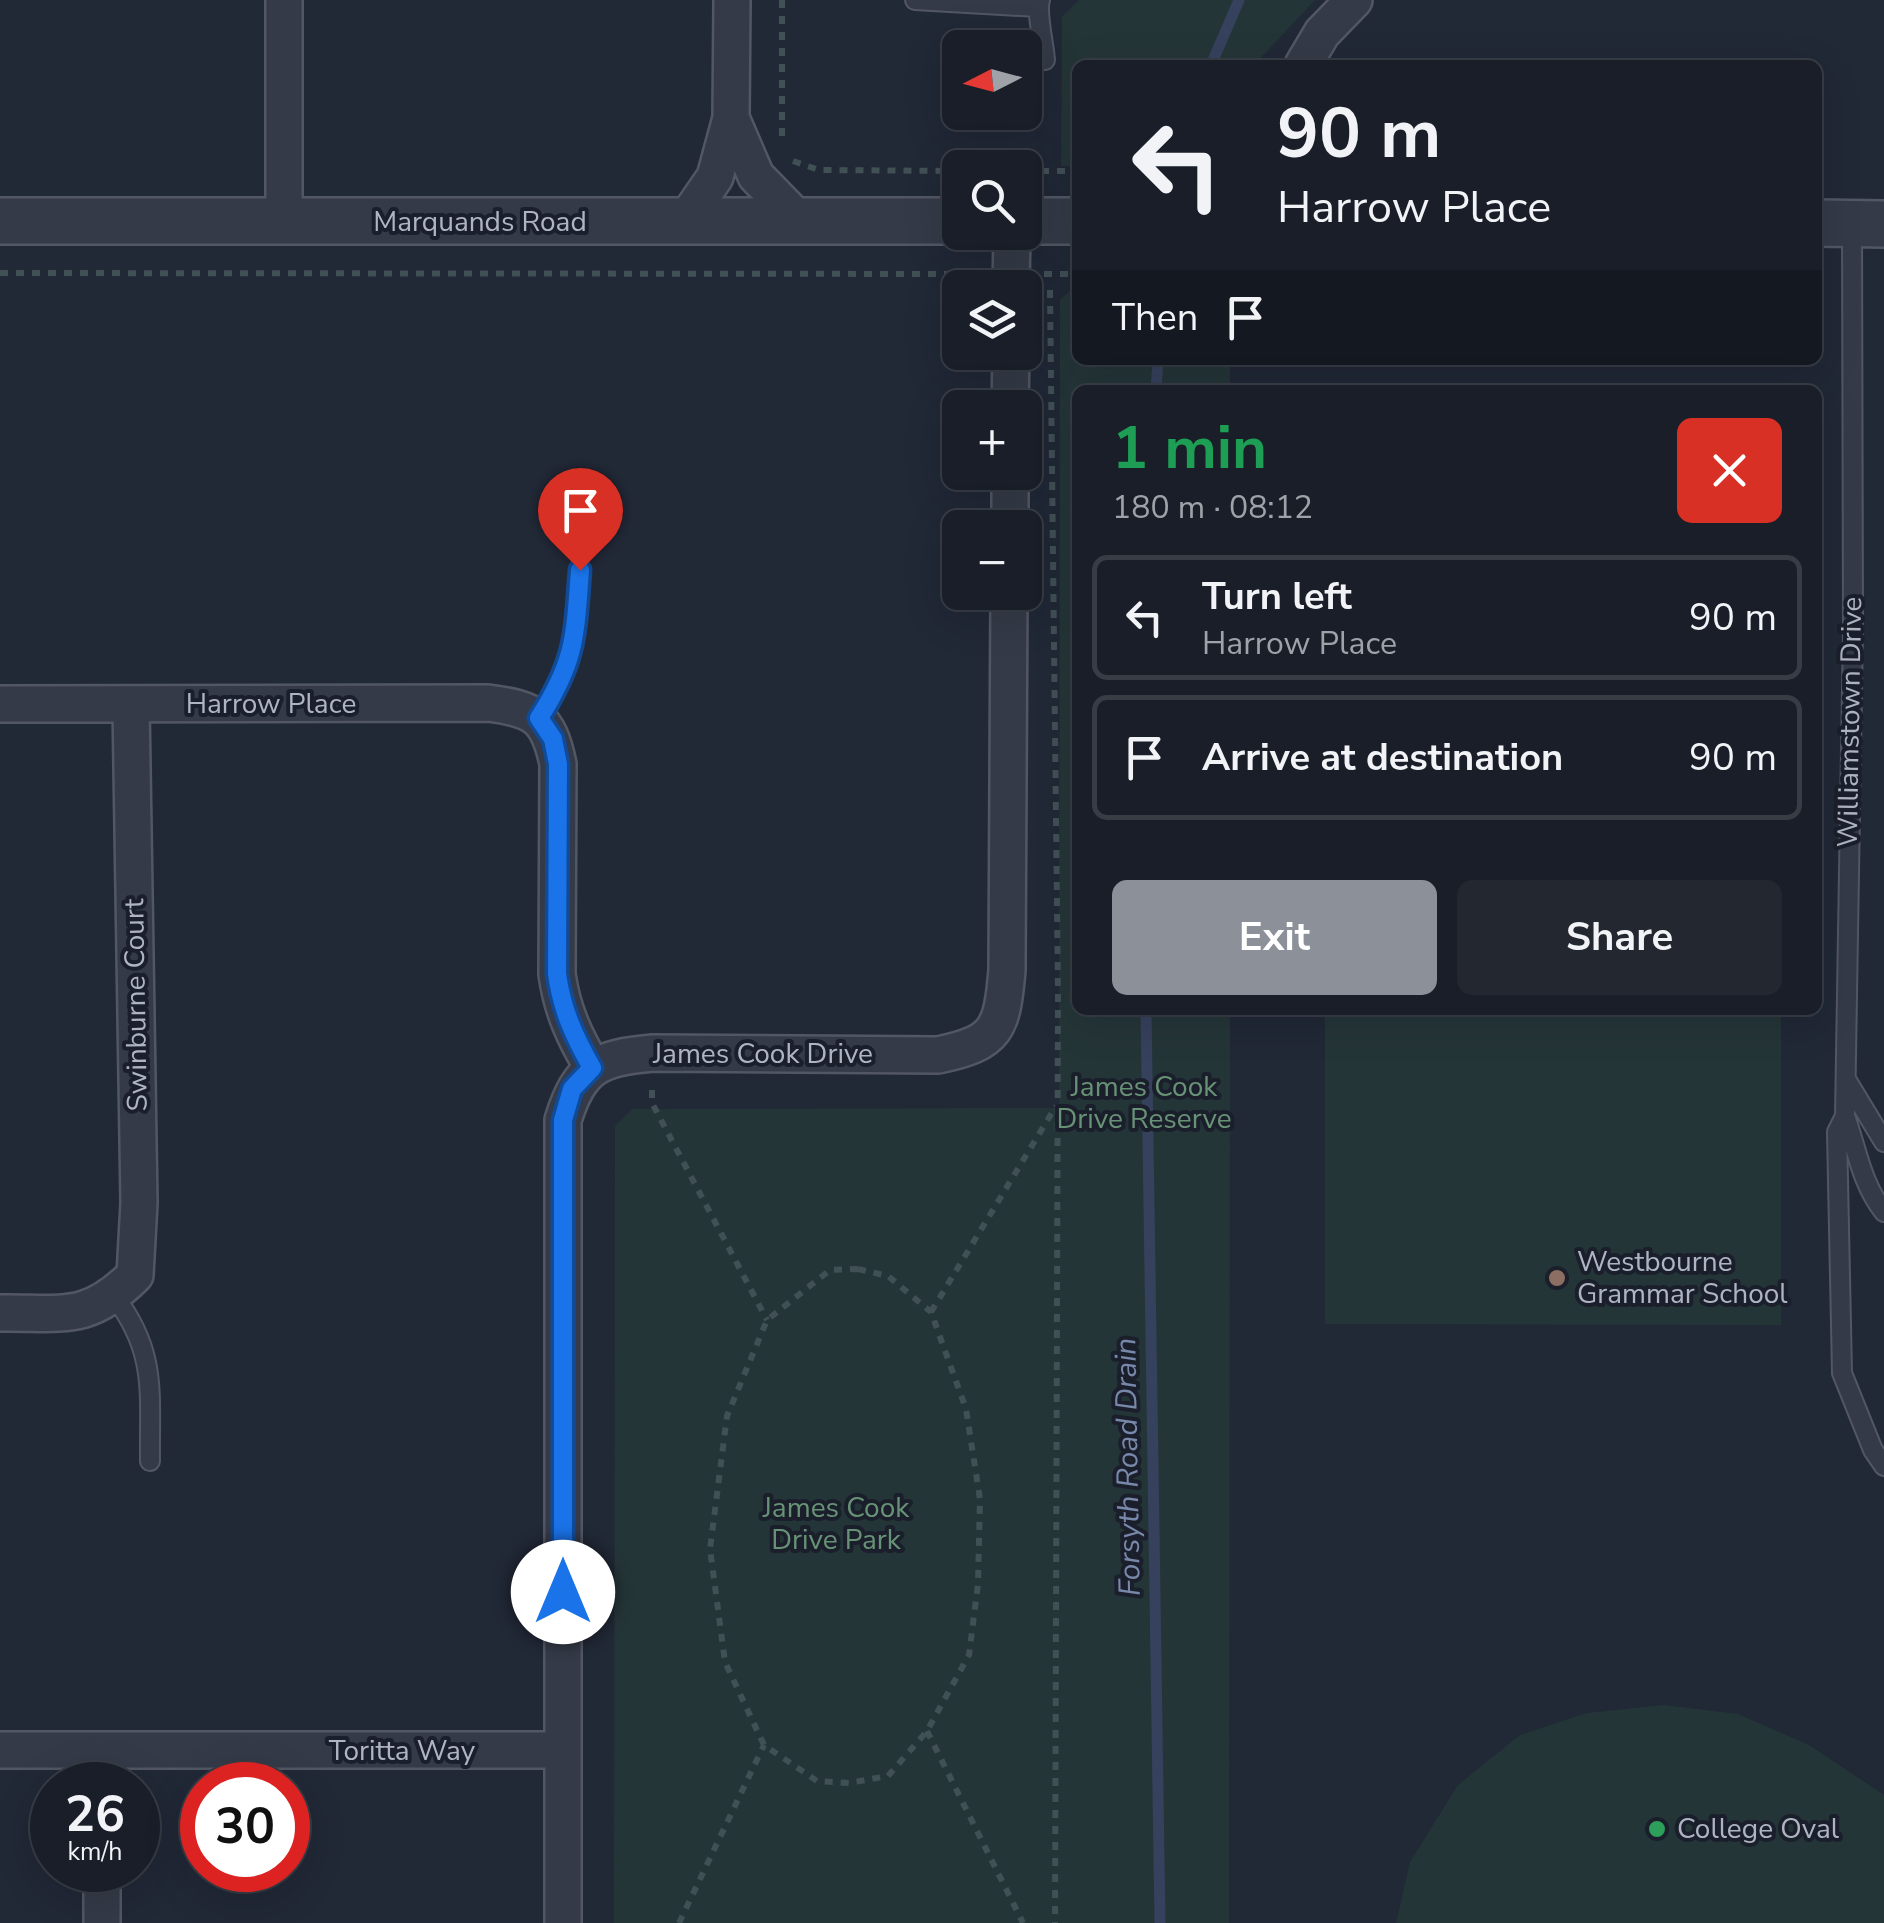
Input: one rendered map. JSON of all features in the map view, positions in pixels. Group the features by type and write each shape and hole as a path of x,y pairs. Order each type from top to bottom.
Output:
{"street":[{"path":"284,0 284,222"},
{"path":"684,222 715,177 731,118 732,0"},
{"path":"1306,60 1322,34 1354,0"},
{"path":"731,118 756,176 800,221"},
{"path":"1042,220 1072,221"},
{"name":"Marquands Road","path":"0,221 942,221"},
{"name":"James Cook Drive","path":"592,1068 619,1056 652,1053 938,1055 971,1048 990,1035 1000,1014 1007,970 1010,610"},
{"name":"Harrow Place","path":"0,704 488,703 522,707 539,718"},
{"name":"Swinburne Court","path":"114,1296 135,1275 139,1204 131,705"},
{"path":"539,718 553,739 558,764 557,974 561,1004 569,1028 592,1068 572,1089 563,1120 563,1923"},
{"path":"0,1313 82,1312 114,1296"},
{"name":"Toritta Way","path":"0,1750 68,1762"},
{"name":"Toritta Way","path":"160,1766 563,1750"},
{"path":"102,1892 102,1923"}],"lane":[{"path":"915,0 1038,4 1045,60"},
{"name":"Williamstown Drive","path":"1851,224 1853,629 1845,1116 1856,1146 1859,1170 1884,1212"},
{"path":"539,718 563,680 574,645 580,570"},
{"path":"1844,1076 1884,1142"},
{"path":"1845,1116 1837,1132 1842,1373 1873,1450 1884,1466"},
{"path":"114,1296 130,1317 149,1364 150,1461"}],"path":[{"path":"782,0 782,156 819,170 942,171"},
{"path":"1042,171 1072,171"},
{"path":"0,273 942,272"},
{"path":"1050,274 1055,510 1057,1105 1054,1923"},
{"path":"1042,276 1072,274"},
{"path":"652,1053 652,1103 767,1320"},
{"path":"932,1312 1057,1105"},
{"path":"858,1269 888,1276 932,1312 966,1409 980,1499 978,1584 969,1655 927,1730 888,1776 850,1782 817,1781 764,1745 725,1662 710,1549 727,1416 767,1320 830,1270 858,1269"},
{"path":"927,1730 1023,1923"},
{"path":"679,1923 764,1745"}],"green space":[{"path":"1079,0 1315,0 1259,60 1072,60 1072,166 1061,166 1062,17"},
{"name":"James Cook Drive Park","path":"1072,289 1072,365 1230,365 1230,385 1072,385 1072,1015 1230,1015 1229,1923 614,1923 615,1126 632,1109 1059,1108 1060,300"},
{"path":"1325,1015 1781,1015 1781,1325 1325,1324"},
{"name":"College Oval","path":"1664,1705 1738,1714 1809,1745 1884,1795 1884,1923 1396,1923 1410,1862 1458,1785 1520,1735 1587,1713"}],"waterway":[{"name":"Forsyth Road Drain","path":"1213,60 1239,0"},
{"name":"Forsyth Road Drain","path":"1156,385 1158,365"},
{"name":"Forsyth Road Drain","path":"1146,1015 1160,1923"}],"place":[{"name":"Westbourne Grammar School","path":"1557,1278"},
{"name":"College Oval","path":"1657,1829"}],"route":[{"path":"563,1592 563,1120 572,1089 592,1068 569,1028 561,1004 557,974 558,764 553,739 539,718 563,680 574,645 580,570"}],"park label":[{"name":"James Cook Drive Reserve","path":"1144,1103"}]}
